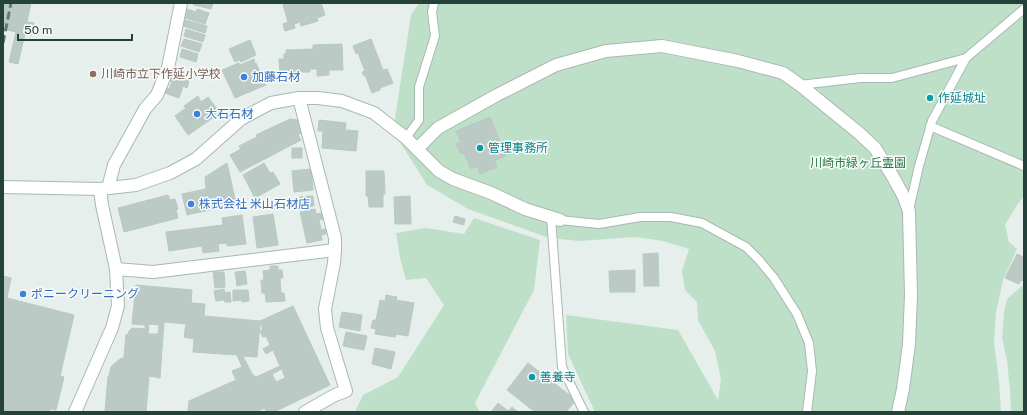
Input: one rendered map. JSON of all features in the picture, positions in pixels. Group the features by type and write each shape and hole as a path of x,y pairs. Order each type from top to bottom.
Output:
{"street":[{"path":"75,412 112,328 118,306 116,269 102,204 104,188 114,165 145,109 157,94 168,68 180,3"},
{"path":"418,149 438,128 497,95 556,65 606,51 662,46 738,61 783,73 859,133 875,148 903,195 909,211 911,295 909,344 903,389 898,412"},
{"path":"299,98 335,238 335,250 325,309 327,328 346,391 335,395 305,412"},
{"path":"3,187 104,188 136,185 170,174 196,159 242,119 271,103 299,98 318,98 342,100 374,113 406,138 439,171 453,179 491,193 525,209 555,219"},
{"path":"116,269 152,272 335,250"}],"lane":[{"path":"406,138 419,120 419,88 435,36 432,12 434,3"},
{"path":"909,211 930,126 966,58 1024,9"},
{"path":"800,85 860,78 892,78 966,58"},
{"path":"930,126 1024,166"},
{"path":"584,412 562,367 555,219 599,224 640,217 671,217 702,223 746,247 774,278 797,314 809,343 812,371 807,412"}],"green space":[{"name":"川崎市緑ヶ丘霊園","path":"419,3 1024,3 1024,196 1005,225 1009,242 1017,249 1003,280 996,313 994,342 1001,412 595,412 568,354 566,315 678,330 718,400 721,380 715,351 698,320 697,302 685,290 682,271 689,249 663,241 635,237 580,241 549,238 468,209 427,185 393,131 411,15"},
{"path":"474,218 540,240 534,290 475,403 480,412 355,412 363,395 398,377 444,305 426,278 406,280 400,258 396,233 426,228 464,234"},
{"path":"1022,286 1024,287 1024,412 1011,412 1007,360 1002,338 1004,312 1007,299"}],"building":[{"path":"3,3 31,3 27,22 34,23 31,35 25,34 18,64 9,62 16,32 3,29"},
{"path":"192,3 213,3 211,9 194,5"},
{"path":"289,3 321,3 325,15 317,18 318,21 301,26 300,22 294,24 295,28 285,31 283,24 288,22 283,5"},
{"path":"3,4 7,4 3,23"},
{"path":"187,9 196,12 197,9 209,13 205,24 185,18"},
{"path":"185,20 207,26 205,33 183,26"},
{"path":"186,29 205,35 203,42 184,36"},
{"path":"184,39 202,44 199,52 181,46"},
{"path":"371,39 383,70 387,69 393,83 372,93 365,75 364,76 362,72 365,71 358,53 356,54 353,46"},
{"path":"250,40 256,55 241,62 240,60 235,62 229,49"},
{"path":"342,44 343,70 329,70 329,75 317,76 317,69 310,69 310,72 295,72 295,75 280,76 279,59 284,59 286,50 313,49 313,45"},
{"path":"182,49 198,54 196,62 180,57"},
{"name":"加藤石材","path":"254,59 266,85 235,98 222,70"},
{"path":"175,68 184,71 182,78 189,81 187,88 183,86 179,98 165,93 167,88 169,89 172,82 170,81"},
{"name":"大石石材","path":"198,96 201,102 208,97 220,113 188,135 175,116 186,108 184,106"},
{"name":"管理事務所","path":"490,117 506,156 494,161 497,167 480,174 477,166 471,169 464,153 461,154 456,144 461,142 456,131"},
{"path":"290,119 298,120 301,133 298,135 301,140 240,172 230,155 241,149 239,146 257,137 256,135"},
{"path":"319,120 346,123 345,130 358,131 356,151 322,148 323,131 318,131"},
{"path":"292,148 302,148 302,158 292,158"},
{"path":"227,163 235,199 238,198 240,203 187,215 182,194 206,189 205,177"},
{"path":"264,163 270,173 273,172 280,184 255,198 243,175"},
{"path":"311,169 313,190 294,192 292,171"},
{"path":"366,171 384,171 385,194 383,194 383,207 369,207 368,196 366,196"},
{"path":"168,195 170,200 175,199 178,209 176,210 178,218 124,232 118,208"},
{"path":"313,196 314,206 301,207 300,197"},
{"path":"410,196 411,224 395,224 394,197"},
{"path":"315,209 316,214 322,213 323,219 319,220 321,230 325,229 326,234 321,235 322,240 307,243 300,212"},
{"path":"273,214 278,245 257,248 253,217"},
{"path":"242,215 246,244 227,246 227,243 218,244 219,251 203,253 202,246 169,251 166,232 223,225 222,218"},
{"path":"455,216 465,219 464,225 453,222"},
{"path":"658,253 659,286 644,286 643,254"},
{"path":"1017,254 1024,257 1024,281 1021,280 1019,284 1005,278"},
{"path":"270,266 278,266 278,270 282,270 283,278 280,278 281,293 284,293 285,301 266,302 265,293 262,293 261,280 264,280 263,271 270,270"},
{"path":"635,270 635,292 610,292 609,271"},
{"path":"245,271 247,284 237,286 235,272"},
{"path":"213,272 224,272 225,287 215,288"},
{"path":"3,276 11,278 7,298 74,315 60,376 64,377 56,410 50,409 49,412 3,412"},
{"path":"136,285 192,290 191,303 205,304 204,316 260,321 293,306 330,385 274,412 266,412 265,408 256,412 188,412 189,401 236,380 232,371 242,367 237,355 193,352 194,339 184,337 186,324 164,322 160,378 149,376 146,412 105,412 108,376 111,367 120,359 124,358 126,334 128,335 132,328 145,329 145,325 132,324","holes":["260,323 263,329 260,331 263,337 266,336 270,345 263,349 266,354 273,350 280,366 256,377 252,374 243,356 257,357","149,324 159,325 158,334 148,334","282,369 285,378 276,382 272,374"]},
{"path":"224,289 225,293 230,292 231,302 225,302 224,300 216,301 214,291"},
{"path":"233,290 248,290 249,301 233,301"},
{"path":"386,295 397,297 396,300 414,303 408,336 396,334 395,337 375,334 376,329 371,328 373,320 376,320 380,300 385,301"},
{"path":"342,312 362,315 360,331 339,327"},
{"path":"346,332 367,336 364,350 343,346"},
{"path":"375,348 395,352 391,369 372,364"},
{"name":"善養寺","path":"528,363 576,400 566,412 535,412 507,390"},
{"name":"善養寺","path":"498,403 508,411 512,407 518,412 491,412"}],"railway":[{"path":"3,43 11,3"}],"place":[{"name":"川崎市立下作延小学校","path":"93,74"},
{"name":"加藤石材","path":"244,77"},
{"name":"作延城址","path":"930,98"},
{"name":"大石石材","path":"197,114"},
{"name":"管理事務所","path":"480,148"},
{"name":"株式会社 米山石材店","path":"191,204"},
{"name":"ポニークリーニング","path":"23,294"},
{"name":"善養寺","path":"532,377"}]}
